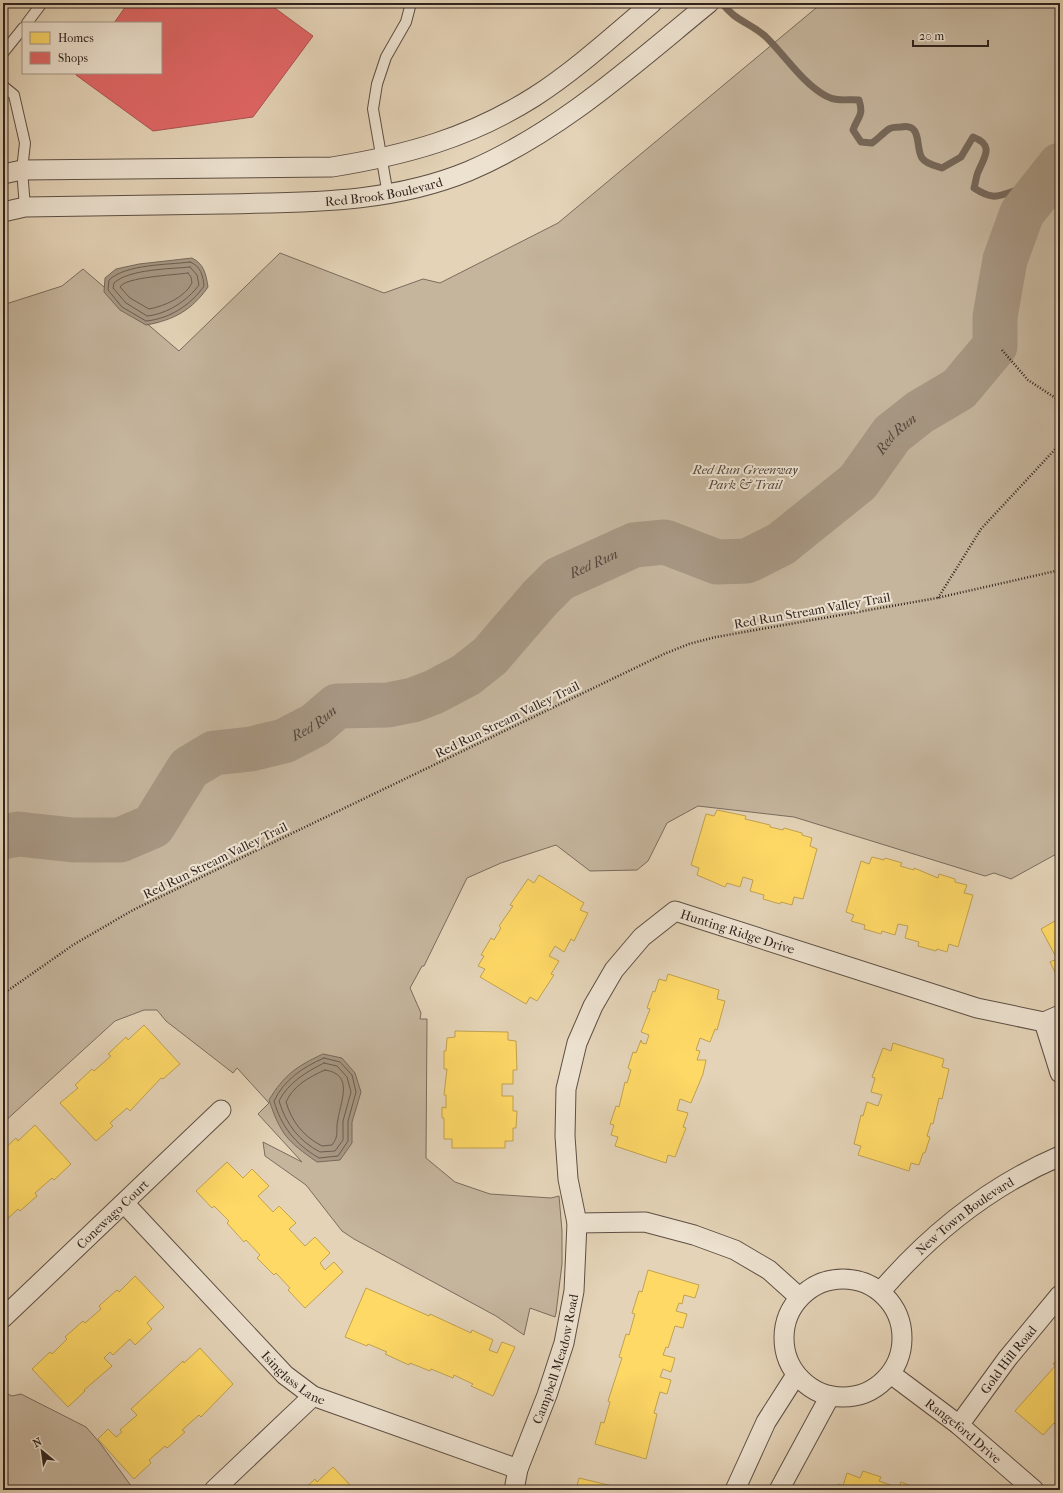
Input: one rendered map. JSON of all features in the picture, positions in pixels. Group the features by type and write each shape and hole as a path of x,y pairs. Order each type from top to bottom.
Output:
{"street":[{"path":"3,174 22,170 332,167 381,159 417,150 445,140 504,114 534,96 575,66 652,3"},
{"name":"Red Brook Boulevard","path":"3,212 25,207 334,202 388,195 430,185 462,173 515,148 554,125 598,95 709,3"},
{"name":"Hunting Ridge Drive","path":"577,1223 568,1179 565,1136 566,1089 577,1043 593,1006 614,970 642,937 675,911 977,1008 1052,1018"},
{"path":"1052,1018 1060,1073"},
{"name":"Conewago Court","path":"3,1318 221,1110"},
{"name":"New Town Boulevard","path":"881,1291 906,1262 936,1233 965,1211 1008,1181 1060,1156"},
{"name":"Isinglass Lane","path":"124,1203 286,1375 313,1396 518,1470"},
{"path":"577,1223 645,1222 694,1235 735,1250 769,1270 800,1297"},
{"name":"Campbell Meadow Road","path":"514,1490 518,1470 547,1395 564,1342 574,1291 577,1223"},
{"path":"844,1278 860,1281 881,1291 898,1314 903,1334 901,1355 891,1374 876,1388 863,1394 848,1398 830,1396 812,1389 796,1375 786,1354 783,1339 787,1318 800,1297 817,1284 844,1278"},
{"name":"Gold Hill Road","path":"959,1425 1007,1359 1060,1295"},
{"name":"Rangeford Drive","path":"891,1374 959,1425 1025,1487"},
{"path":"735,1490 766,1422 796,1375"},
{"path":"214,1490 313,1396"},
{"path":"779,1490 830,1396"}],"lane":[{"path":"28,22 42,3"},
{"path":"388,195 373,109 377,84 386,57 406,22 411,3"},
{"path":"3,53 22,29"},
{"path":"3,86 14,95 25,143 22,170 25,207"}],"path":[{"path":"1002,350 1028,380 1060,401"},
{"path":"937,598 981,529 1060,444"},
{"name":"Red Run Stream Valley Trail","path":"3,994 72,945 133,910 664,654 690,644 716,638 937,598 1060,570"}],"green space":[{"name":"Red Run Greenway Park & Trail","path":"822,3 1060,3 1060,852 1011,879 994,873 985,876 794,817 698,806 667,823 648,861 637,870 590,871 556,845 501,863 467,878 424,966 422,966 410,988 421,1013 420,1019 427,1019 426,1158 455,1182 490,1194 551,1198 559,1196 562,1231 562,1264 555,1317 530,1308 524,1335 496,1316 354,1239 342,1231 306,1185 265,1156 263,1142 302,1162 258,1114 269,1103 237,1068 233,1073 166,1021 157,1010 144,1010 115,1021 3,1123 3,307 6,304 62,286 83,269 179,351 280,253 384,293 423,279 440,283 558,223"},
{"path":"3,1392 12,1396 21,1394 86,1427 100,1443 134,1490 3,1490"}],"water":[{"path":"192,258 202,266 208,287 196,302 182,313 174,317 146,325 120,310 104,292 105,278 116,269 139,264"},
{"path":"323,1054 342,1058 355,1073 361,1092 352,1122 352,1143 340,1160 317,1162 286,1136 277,1122 269,1100 280,1084 292,1072 298,1067"}],"building: Homes":[{"path":"717,810 746,816 745,819 770,825 770,827 783,830 784,828 802,833 802,835 812,838 810,846 817,849 803,899 794,897 792,905 781,902 780,904 763,899 764,895 750,891 753,880 743,877 740,887 727,883 725,887 697,875 699,868 691,865 706,814 714,816"},
{"path":"872,857 884,860 885,858 902,863 900,866 914,870 914,868 938,878 939,874 955,879 955,882 967,885 964,893 973,895 958,947 949,944 947,952 937,949 936,951 918,946 919,942 905,938 908,926 898,924 895,935 882,931 881,934 864,929 865,925 851,921 854,915 846,912 861,861 869,864"},
{"path":"539,875 584,903 580,910 588,913 574,941 571,939 564,952 555,946 549,956 559,961 551,974 554,975 537,1001 530,997 526,1004 480,977 485,969 478,966 484,956 481,955 491,938 494,940 501,928 499,926 513,906 510,905 528,879 534,883"},
{"path":"1060,918 1060,972 1056,974 1050,962 1057,959 1041,929"},
{"path":"668,974 719,990 717,999 725,1001 717,1030 715,1029 710,1042 700,1038 696,1050 700,1051 697,1060 706,1060 703,1074 691,1103 680,1099 677,1110 688,1113 683,1127 686,1128 675,1157 668,1155 666,1163 615,1146 618,1137 611,1135 614,1125 610,1124 616,1106 619,1107 625,1082 627,1083 631,1070 628,1068 633,1052 636,1053 641,1040 642,1043 646,1044 649,1035 641,1032 650,1009 647,1008 653,991 655,992 659,979 666,981"},
{"path":"144,1025 180,1064 163,1079 161,1078 130,1111 127,1108 110,1123 113,1126 96,1141 60,1103 78,1088 75,1085 92,1069 94,1071 111,1056 108,1054 126,1037 128,1040"},
{"path":"455,1031 508,1032 508,1040 516,1041 517,1070 513,1070 513,1084 502,1084 502,1096 513,1096 513,1111 517,1111 516,1128 513,1128 513,1141 505,1141 505,1148 452,1148 452,1139 444,1139 444,1118 442,1118 442,1107 446,1108 446,1095 444,1095 447,1069 444,1069 444,1051 446,1051 447,1038 455,1037"},
{"path":"893,1043 944,1059 942,1067 949,1069 942,1099 939,1098 933,1124 931,1123 927,1136 930,1137 925,1153 923,1153 919,1165 911,1163 909,1171 858,1155 861,1146 854,1144 861,1115 863,1116 867,1102 878,1106 882,1095 871,1092 875,1078 872,1077 883,1048 891,1051"},
{"path":"35,1125 71,1164 54,1180 52,1178 35,1193 37,1196 20,1211 18,1209 3,1223 3,1170 8,1165 3,1160 3,1150 16,1138 18,1141"},
{"path":"227,1162 243,1178 252,1169 269,1186 258,1196 273,1212 279,1206 296,1223 289,1229 305,1246 315,1237 330,1253 320,1263 325,1270 334,1262 343,1272 305,1308 288,1290 290,1288 276,1273 274,1275 257,1258 260,1255 246,1240 244,1242 227,1223 229,1221 214,1206 212,1208 196,1191"},
{"path":"648,1270 699,1285 695,1298 684,1295 682,1304 679,1303 676,1311 687,1314 683,1328 675,1326 668,1348 666,1347 663,1355 675,1358 671,1372 663,1369 660,1377 671,1380 667,1394 660,1392 654,1413 657,1414 646,1459 595,1444 601,1422 604,1423 610,1402 608,1401 622,1358 619,1357 626,1334 629,1335 635,1314 632,1313 639,1291 642,1292"},
{"path":"135,1276 164,1307 147,1323 152,1329 135,1345 130,1339 113,1355 110,1352 104,1358 112,1366 84,1390 85,1391 68,1407 32,1369 50,1352 52,1354 67,1339 65,1337 83,1321 85,1323 101,1309 99,1306 117,1290 119,1292"},
{"path":"366,1288 429,1316 430,1314 471,1333 472,1330 493,1340 489,1350 497,1353 502,1342 515,1347 493,1396 471,1386 473,1384 454,1375 453,1378 431,1369 430,1371 410,1363 409,1365 385,1354 387,1352 345,1337"},
{"path":"200,1348 233,1384 201,1417 199,1415 182,1430 185,1432 167,1448 165,1446 149,1460 151,1463 134,1479 98,1439 108,1429 116,1437 122,1432 120,1430 137,1415 131,1409 183,1361 184,1363"},
{"path":"1060,1356 1060,1423 1057,1426 1054,1423 1043,1435 1015,1411 1056,1365 1053,1364"},
{"path":"333,1467 355,1490 303,1490 315,1479 317,1482"},
{"path":"863,1471 881,1477 879,1481 899,1488 901,1482 916,1488 915,1490 835,1490 838,1484 843,1486 847,1473 860,1478"},
{"path":"579,1478 629,1490 576,1490"}],"building: Shops":[{"path":"128,3 268,3 313,36 253,117 153,131 76,75 162,74 162,22 115,22"}],"waterway":[{"path":"722,3 737,18 765,36 801,76 817,90 834,99 859,100 861,113 853,130 861,142 872,143 890,128 908,127 913,129 915,132 922,158 929,163 942,168 961,157 973,137 980,140 986,147 984,160 977,174 974,188 992,196 1002,195 1021,189 1034,199"},
{"name":"Red Run","path":"3,837 18,834 73,840 120,840 153,826 189,768 214,753 251,749 284,741 315,725 337,706 388,705 413,700 434,692 466,675 490,656 540,598 559,579 634,545 665,542 717,562 747,561 781,544 858,482 892,434 920,412 959,389 995,346 995,317 1005,260 1022,213 1060,165"}]}
